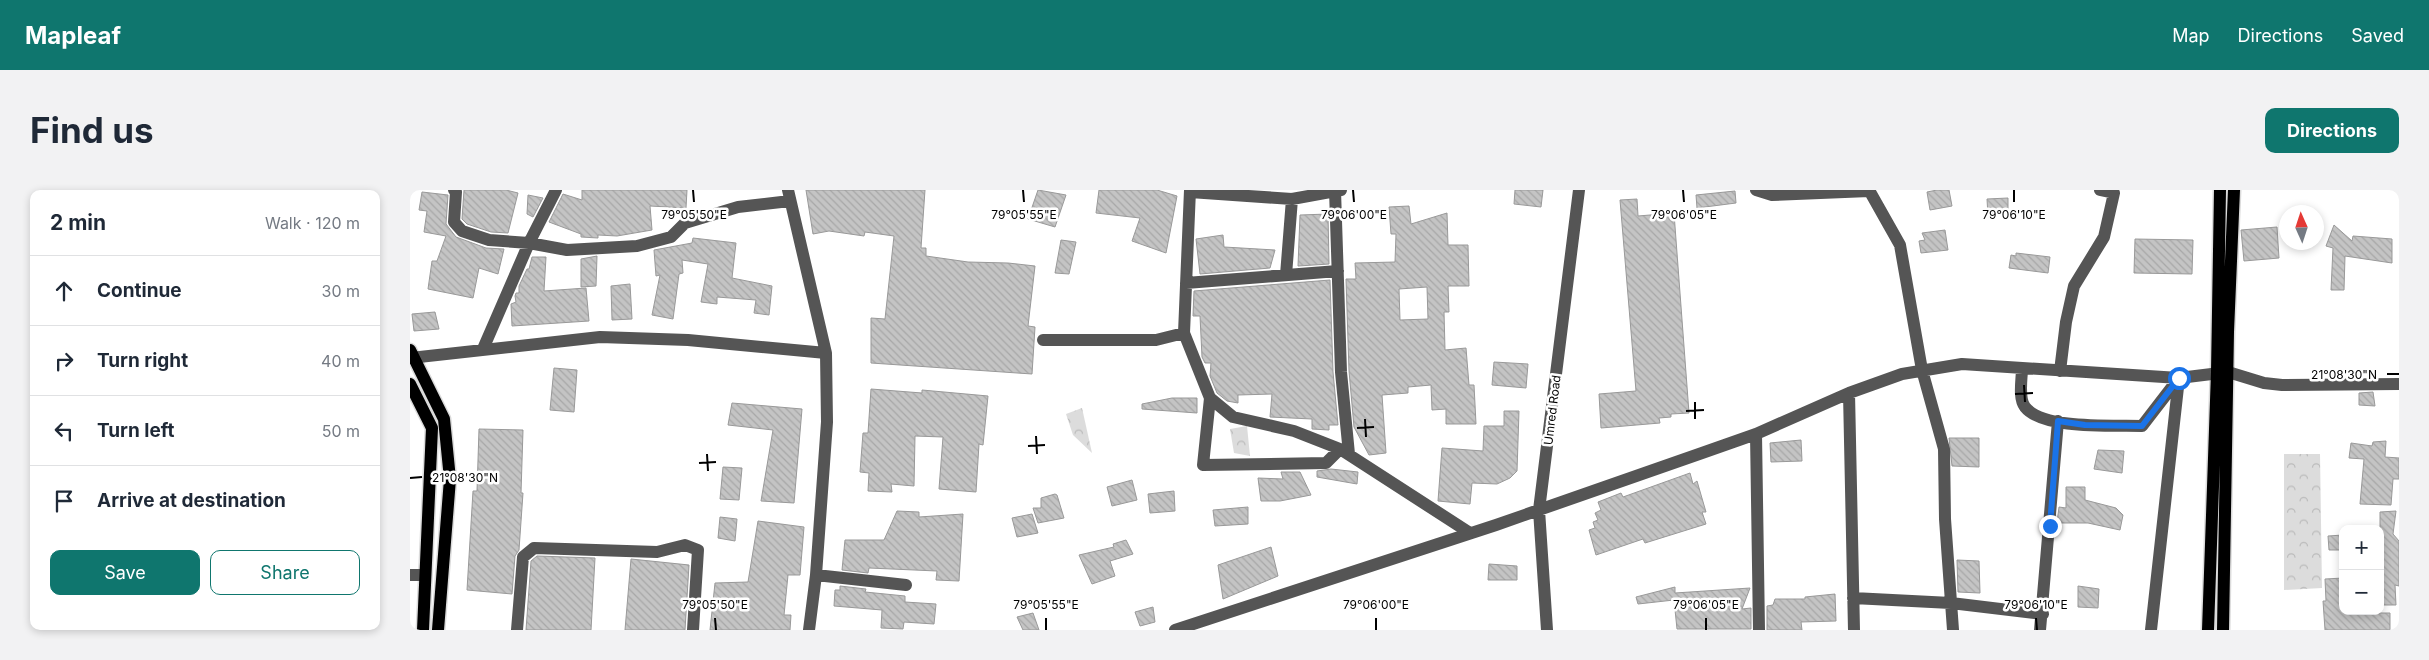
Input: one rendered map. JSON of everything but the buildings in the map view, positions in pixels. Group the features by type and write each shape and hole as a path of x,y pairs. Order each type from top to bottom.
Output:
{"main road":[{"path":"2220,190 2223,630"},
{"path":"2208,630 2234,190"},
{"path":"411,355 444,419 450,478 438,630"},
{"path":"410,384 432,428 423,630"}],"street":[{"path":"454,190 456,192 454,222 462,231 489,240 529,243 567,250 638,246 670,238 685,223 738,207 789,195 826,353 827,422 816,575 809,630"},
{"path":"483,349 529,243 556,190"},
{"name":"Umred Road","path":"1547,630 1539,510 1579,190"},
{"path":"1756,190 1772,195 1869,191 1900,245 1922,370 1944,449 1945,519 1953,630"},
{"path":"2060,371 2066,322 2074,286 2104,237 2114,193 2100,190"},
{"path":"1190,191 1292,199 1337,191 1344,452 1326,463 1203,466 1210,398 1184,333 1190,191"},
{"path":"1286,275 1292,199"},
{"path":"1186,283 1338,271"},
{"path":"1043,340 1156,340 1184,333"},
{"path":"411,355 600,337 688,340 826,353"},
{"path":"1174,630 1539,510 1756,434 1849,393 1902,374 1962,364 2179,378 2222,372 2254,381 2282,385 2399,384"},
{"path":"2022,368 2022,400 2025,407 2036,416 2085,425 2142,426 2179,378"},
{"path":"2151,630 2179,378"},
{"path":"1849,393 1854,630"},
{"path":"1210,398 1233,417 1294,431 1344,452 1470,533"},
{"path":"2040,630 2043,614 2058,421"},
{"path":"1756,434 1759,630"},
{"path":"517,630 523,557 534,548 656,552 685,544 698,550 693,630"},
{"path":"410,575 425,575"},
{"path":"816,575 906,585"},
{"path":"1853,598 1951,603 2043,614"}],"green space":[{"path":"1082,408 1092,453 1073,435 1066,414"},
{"path":"1247,426 1250,456 1234,453 1230,429"},
{"path":"2284,454 2320,454 2322,588 2284,590"}],"route":[{"path":"2050,526 2058,421 2085,425 2142,426 2179,378"}]}
